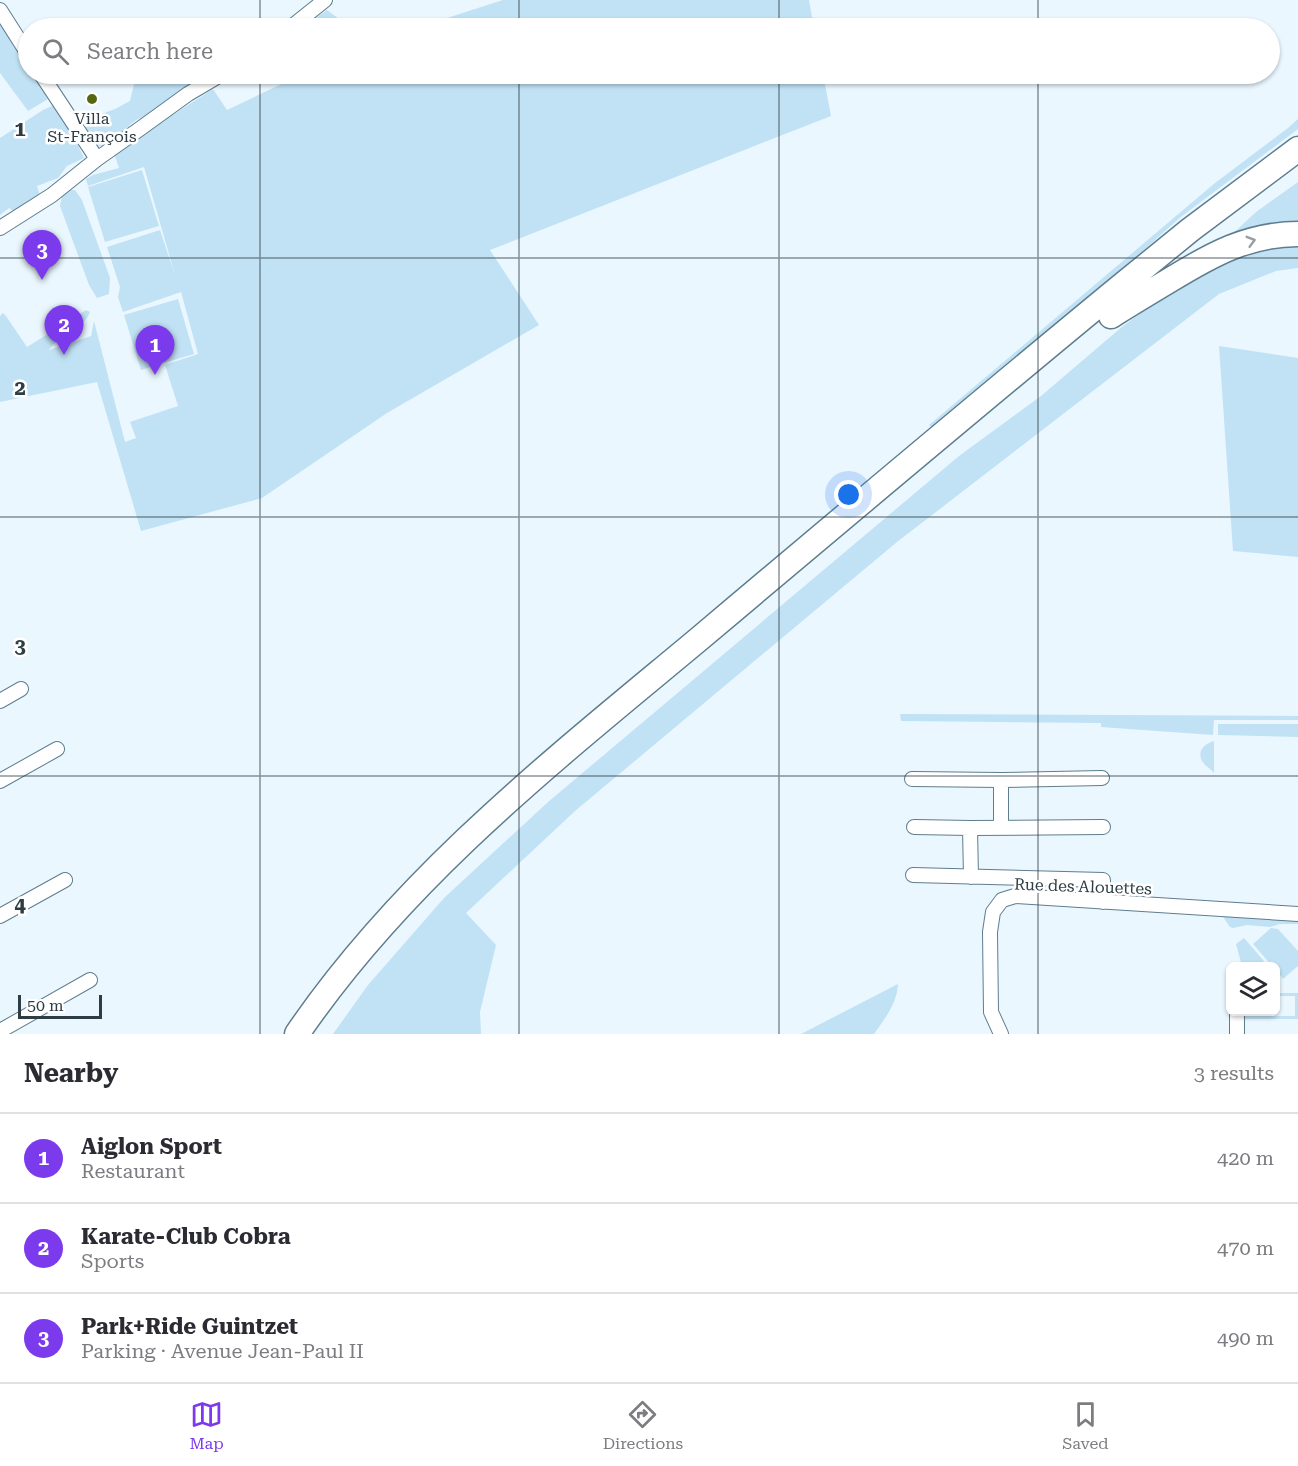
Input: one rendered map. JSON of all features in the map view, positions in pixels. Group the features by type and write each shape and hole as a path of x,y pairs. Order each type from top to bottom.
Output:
{"highway":[{"path":"297,1034 343,971 383,924 505,803 614,709 1120,287 1190,230 1298,149"},
{"path":"316,1034 389,942 451,876 501,829 615,730 1111,316 1207,238 1298,169"},
{"path":"1111,316 1206,258 1263,237 1298,234"}],"street":[{"path":"302,18 325,0"},
{"path":"0,10 18,38"},
{"path":"48,84 97,159"},
{"path":"0,228 52,195 97,159 205,84"},
{"path":"0,701 21,689"},
{"path":"0,781 57,749"},
{"path":"912,778 1001,780 1102,778"},
{"path":"1001,780 1001,827"},
{"path":"914,827 1103,827"},
{"path":"970,828 971,877"},
{"path":"913,875 1103,880 1103,902"},
{"path":"0,916 65,880"},
{"name":"Rue des Alouettes","path":"1001,1034 991,1012 990,932 993,912 1002,900 1015,896 1298,914"},
{"path":"0,1031 90,980"},
{"path":"1236,1034 1237,1016"}],"shaded area":[{"path":"503,0 809,0 812,18 447,18"},
{"path":"327,10 338,18 315,18"},
{"path":"0,20 18,50 18,84 38,84 48,99 28,111 0,73"},
{"path":"134,84 190,84 160,109 132,123 113,141 102,146 94,146 86,127 96,116 130,101"},
{"path":"282,84 825,84 831,116 490,250 539,325 387,413 262,498 141,531 97,382 0,402 0,316 3,313 6,316 27,347 86,310 90,312 77,328 49,350 91,336 94,321 125,442 136,438 130,422 178,406 165,365 198,354 181,292 123,312 118,297 120,287 107,247 160,230 175,275 144,167 88,186 86,179 119,168 115,156 154,127 213,89 227,110"},
{"path":"54,105 72,133 84,158 67,166 58,178 37,186 42,202 18,215 9,208 0,215 0,138"},
{"path":"1298,119 1298,129 1182,216 1100,289 933,429 929,425 1215,183"},
{"path":"142,170 159,226 105,242 88,187"},
{"path":"1298,182 1298,229 1227,239 1256,212"},
{"path":"69,190 75,190 82,200 110,278 109,294 97,298 89,285 60,206 62,196"},
{"path":"1298,241 1298,268 1276,271 1219,294 897,542 575,811 466,913 496,945 480,1012 481,1034 333,1034 368,985 444,898 548,802 959,456 1041,396 1123,326 1196,273 1238,251"},
{"path":"178,299 194,354 141,370 124,315"},
{"path":"1219,346 1298,358 1298,557 1233,551"},
{"path":"900,714 1298,716 1298,720 1214,720 1213,735 1101,727 1101,723 901,721"},
{"path":"1218,724 1298,724 1298,737 1218,735"},
{"path":"1214,741 1214,773 1203,763 1200,754 1204,746"},
{"path":"1221,914 1298,920 1298,924 1280,924 1270,927 1247,925 1233,928"},
{"path":"1271,928 1278,929 1298,951 1298,966 1283,979 1280,975 1280,962 1269,962 1253,944"},
{"path":"1244,938 1264,961 1241,962 1236,944"},
{"path":"898,984 893,1004 874,1034 801,1034"},
{"path":"1280,993 1298,993 1298,1019 1243,1019 1243,1016 1295,1016 1295,996 1280,996"}],"place":[{"name":"Villa St-François","path":"92,99"},
{"name":"Park+Ride Guintzet","path":"42,280"},
{"name":"Karate-Club Cobra","path":"64,355"},
{"name":"Aiglon Sport","path":"155,375"}]}
